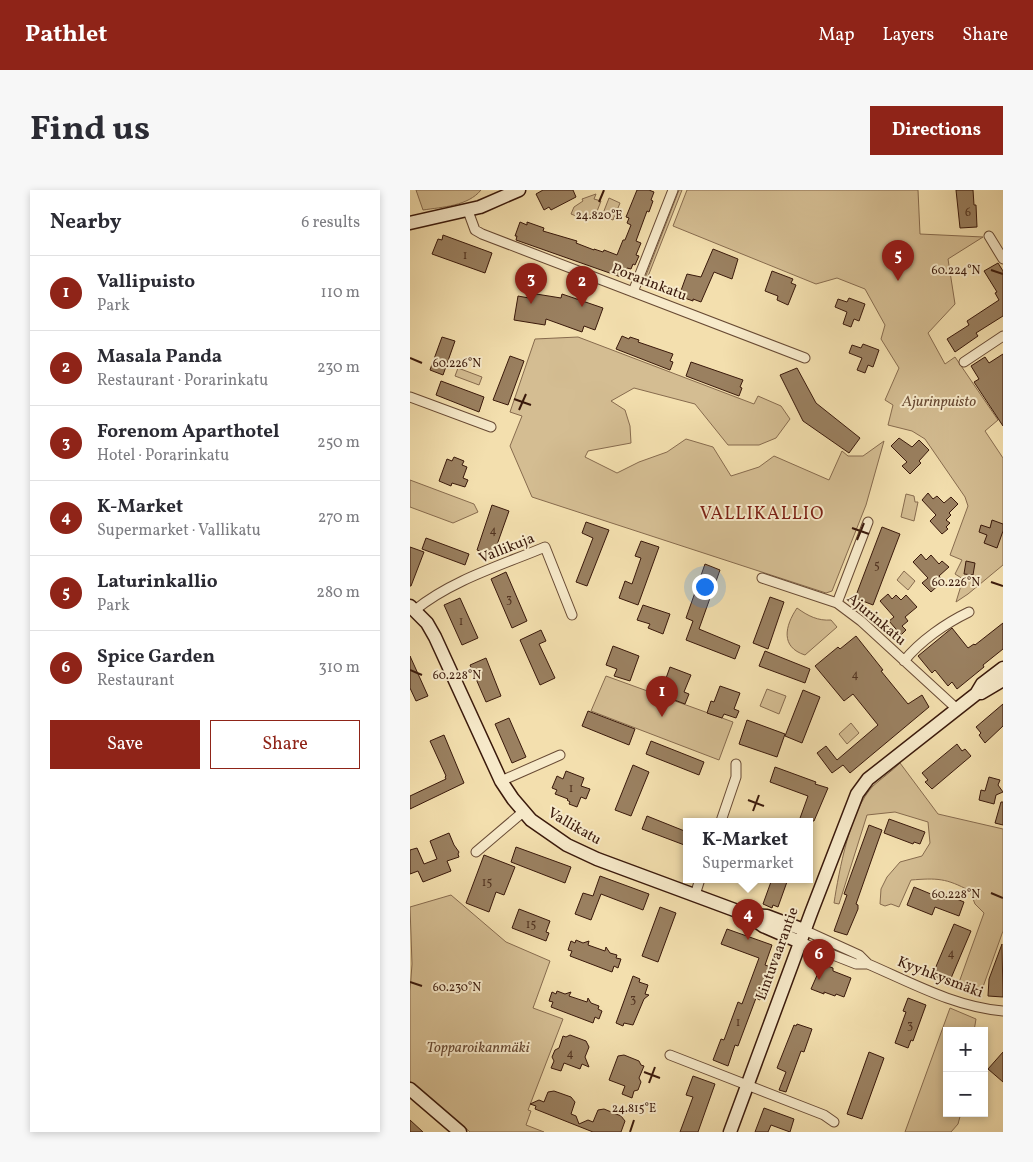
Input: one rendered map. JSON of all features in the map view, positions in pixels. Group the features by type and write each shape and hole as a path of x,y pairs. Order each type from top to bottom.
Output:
{"main road":[{"path":"410,223 468,211 519,190"},
{"name":"Vallikatu","path":"412,608 426,623 441,649 501,781 523,812 543,830 580,852 748,915 767,916 802,936"},
{"name":"Lintuvaarantie","path":"976,694 982,684 1003,668"},
{"name":"Lintuvaarantie","path":"730,1132 852,804 862,786 868,779 976,694 987,690 1003,680"},
{"path":"410,1089 460,1132"}],"street":[{"path":"633,292 673,190"},
{"name":"Porarinkatu","path":"468,211 475,230 482,234 805,358"},
{"path":"989,236 1003,259"},
{"path":"964,362 1003,336"},
{"path":"410,397 491,427"},
{"path":"838,604 868,522"},
{"name":"Vallikuja","path":"412,608 446,589 545,547 572,615"},
{"name":"Ajurinkatu","path":"762,578 838,604 861,621 957,709"},
{"path":"904,661 914,650 956,618 969,612"},
{"path":"501,781 560,755"},
{"path":"722,818 736,777 736,764"},
{"path":"476,852 523,812"},
{"path":"694,895 698,883"},
{"name":"Kyyhkysmäki","path":"802,936 859,955 868,964 964,1004 984,1010 1003,1011"},
{"path":"670,1055 824,1115 834,1122"}],"green space":[{"path":"416,190 481,190 462,203 423,210"},
{"path":"679,190 682,190 647,279 645,278"},
{"name":"Ajurinpuisto","path":"687,190 918,190 920,234 983,237 948,259 955,304 928,333 945,364 955,357 998,420 985,431 1003,458 1003,565 968,594 956,602 963,579 955,574 962,560 950,555 968,506 965,497 925,439 912,431 888,425 893,405 885,400 899,368 881,339 885,325 865,289 837,278 816,284 673,226"},
{"path":"596,194 594,199 601,201 594,219 583,214 581,218 571,214 574,207 583,201 582,199"},
{"path":"609,198 620,203 613,220 602,216"},
{"name":"VALLIKALLIO","path":"578,337 754,404 758,396 781,406 790,419 776,438 759,445 728,445 695,404 634,388 611,401 625,410 630,426 631,443 588,451 585,457 617,473 639,462 667,452 686,439 713,447 731,476 759,467 774,456 829,480 842,451 848,456 863,456 884,441 866,505 832,591 826,593 532,497 510,446 522,416 510,412 535,339"},
{"path":"458,368 482,377 479,385 455,376"},
{"path":"410,480 474,504 478,512 453,523 410,507"},
{"path":"906,494 914,496 915,502 918,502 914,521 901,517"},
{"path":"904,571 915,581 908,590 897,580"},
{"path":"797,608 813,617 831,620 837,627 805,655 792,647 788,641 788,629"},
{"path":"606,676 733,722 719,760 591,711"},
{"path":"767,689 786,696 779,714 760,706"},
{"path":"851,723 859,733 847,744 839,734"},
{"path":"900,763 938,814 1003,829 1003,931 979,998 957,988 984,913 975,904 970,891 941,880 911,880 899,907 891,904 885,906 880,904 881,889 887,877 900,862 922,856 930,843 928,822 895,812 867,815 839,904 834,903 847,841 858,810 873,786"},
{"name":"Topparoikanmäki","path":"451,895 506,942 550,961 533,1008 563,1019 528,1110 531,1111 526,1125 544,1132 470,1132 410,1081 410,991 412,964 410,907"},
{"path":"950,1008 976,1019 975,1027 943,1027"},
{"path":"943,1027 943,1117 960,1117 958,1124 951,1132 905,1132"}],"building":[{"path":"543,190 573,190 576,197 551,210 549,207 544,210 536,194"},
{"path":"637,190 654,192 651,200 653,201 649,212 647,211 636,241 641,243 636,255 639,256 635,265 633,264 631,269 627,268 621,277 516,240 517,236 515,236 520,222 527,225 527,222 544,228 543,231 577,241 576,243 594,250 603,252 604,250 617,255 631,225 627,223 629,218 626,217"},
{"path":"956,190 973,190 977,227 960,228"},
{"path":"443,235 492,253 485,273 432,254 438,239 442,240"},
{"path":"713,249 738,259 732,279 714,272 701,302 679,296 687,274 701,277"},
{"path":"998,263 1003,271 1003,316 976,333 978,336 955,352 947,339 969,325 967,321 999,300 995,293 997,292 984,271"},
{"path":"772,271 793,279 791,283 796,285 788,305 777,300 778,296 765,291"},
{"path":"530,293 561,298 562,294 603,308 595,330 584,326 582,332 546,319 545,325 514,320 518,296 529,298"},
{"path":"849,298 865,304 859,321 854,319 851,327 843,324 847,312 835,307 838,299 847,302"},
{"path":"622,336 639,340 638,342 673,354 670,361 673,362 670,370 616,349"},
{"path":"442,337 455,341 443,375 430,370"},
{"path":"863,344 879,350 873,367 868,365 865,373 857,370 862,358 849,353 852,345 861,348"},
{"path":"1003,354 1003,426 974,382 979,379 971,366 985,357 989,363"},
{"path":"510,356 524,361 508,405 493,400"},
{"path":"691,362 743,380 739,396 686,376"},
{"path":"797,368 816,403 860,438 849,453 803,421 780,375"},
{"path":"441,381 484,397 479,412 436,395"},
{"path":"899,438 912,447 919,440 929,450 919,461 921,463 910,474 902,466 907,462 891,446"},
{"path":"454,457 464,461 462,465 467,467 463,478 468,480 465,487 452,483 451,486 439,481 447,459 452,461"},
{"path":"928,493 933,499 937,496 944,503 951,497 958,504 949,513 951,515 946,520 950,523 946,527 948,529 942,534 930,521 936,515 922,500"},
{"path":"492,505 509,511 493,556 477,550"},
{"path":"992,520 1003,524 1003,531 997,548 984,543 987,535 979,532 981,525 990,528"},
{"path":"586,522 609,530 587,586 576,582 593,538 582,533"},
{"path":"882,527 900,534 873,605 855,598"},
{"path":"426,538 469,554 465,565 422,549"},
{"path":"641,541 659,547 638,605 619,598 625,581 632,584 641,558 635,556"},
{"path":"410,547 424,552 411,586 410,586"},
{"path":"921,554 926,560 931,555 939,564 942,561 949,567 939,576 943,581 931,592 922,583 928,578 913,562"},
{"path":"966,561 975,563 973,575 964,574"},
{"path":"705,564 720,570 699,629 740,646 735,659 686,640 693,621 686,618"},
{"path":"506,572 527,621 512,628 491,579"},
{"path":"888,594 892,599 896,595 901,600 906,595 917,607 905,617 908,621 902,626 906,630 901,635 889,621 894,617 880,601"},
{"path":"770,597 784,602 768,649 753,643"},
{"path":"460,598 478,638 462,645 444,605"},
{"path":"643,605 670,614 663,634 648,628 650,624 637,620"},
{"path":"1003,623 1003,649 957,689 952,682 948,686 935,670 932,673 918,656 952,628 968,648 975,645"},
{"path":"541,630 546,641 539,644 555,678 540,685 520,640"},
{"path":"856,636 908,704 922,695 929,707 850,773 843,765 832,773 817,753 826,746 837,760 878,725 853,694 844,701 815,666 838,647 840,649"},
{"path":"613,646 639,656 630,681 614,676 617,669 606,665"},
{"path":"765,651 810,669 805,683 759,666"},
{"path":"410,656 428,696 416,701 410,688"},
{"path":"486,658 501,696 486,702 470,665"},
{"path":"670,667 691,675 684,692 689,694 685,704 669,698 671,693 658,688 661,680 665,681"},
{"path":"720,686 740,693 734,709 739,711 736,718 724,714 722,718 707,713 711,701 714,702"},
{"path":"803,690 820,697 802,743 785,736"},
{"path":"1003,704 1003,726 985,743 976,727"},
{"path":"588,711 635,729 629,745 582,726"},
{"path":"509,718 526,757 512,763 495,724"},
{"path":"747,720 785,734 777,757 739,744"},
{"path":"444,735 464,783 410,809 410,796 446,779 430,741"},
{"path":"651,741 704,762 699,775 646,754"},
{"path":"957,744 962,751 965,749 971,756 932,789 925,782 928,780 922,773"},
{"path":"633,765 649,772 631,816 615,810"},
{"path":"775,767 828,788 814,821 813,818 800,818 808,796 770,782"},
{"path":"566,771 584,778 581,786 590,789 586,799 581,797 577,807 569,804 568,799 555,794 557,790 552,788 557,776 563,779"},
{"path":"989,777 1000,780 998,785 1003,792 996,795 994,804 979,800 981,790 985,791"},
{"path":"1001,802 1003,802 1003,825 995,823"},
{"path":"647,816 683,830 683,844 642,829"},
{"path":"889,819 925,832 920,844 914,842 913,844 884,833"},
{"path":"869,825 882,830 856,904 858,909 847,935 834,931 847,895 844,894"},
{"path":"449,833 459,852 459,857 447,861 451,871 423,882 418,871 410,874 410,850 417,848 424,864 437,859 430,841"},
{"path":"516,847 571,867 565,883 511,862"},
{"path":"484,855 515,867 504,895 496,892 489,912 466,903"},
{"path":"600,876 649,894 643,910 601,894 591,920 575,914 583,893 593,896"},
{"path":"771,883 787,883 778,907 773,905 772,908 763,904"},
{"path":"914,887 938,897 940,892 964,902 959,916 935,907 932,915 907,905"},
{"path":"660,907 676,913 658,962 642,956"},
{"path":"519,909 550,921 546,932 549,933 546,941 512,928"},
{"path":"954,924 971,931 949,983 932,976"},
{"path":"727,929 772,945 765,965 773,968 760,1000 756,998 738,1046 735,1045 728,1066 713,1060 721,1039 724,1040 738,1002 742,1004 759,958 721,944"},
{"path":"576,940 583,943 589,941 588,945 605,951 606,947 610,953 617,955 616,958 621,959 618,968 614,966 612,972 570,956 572,951 568,950 571,941 575,943"},
{"path":"1002,944 1003,997 988,996 989,979"},
{"path":"822,964 833,968 833,971 851,978 844,997 824,992 824,994 811,989"},
{"path":"633,976 640,979 639,982 648,985 645,994 649,995 644,999 633,1025 624,1023 623,1026 616,1023"},
{"path":"557,991 565,994 571,992 569,996 587,1002 588,998 591,1003 599,1006 598,1009 602,1011 599,1019 595,1017 593,1023 551,1007 553,1002 549,1001 552,992 556,994"},
{"path":"908,998 926,1005 913,1041 911,1040 908,1048 895,1043 906,1012 903,1011"},
{"path":"797,1024 812,1029 804,1052 801,1051 786,1092 779,1090 786,1072 777,1068 794,1025 796,1026"},
{"path":"570,1035 586,1041 589,1047 585,1057 589,1067 582,1064 580,1069 564,1063 561,1071 551,1068 554,1061 552,1057 555,1050 559,1048 563,1036"},
{"path":"869,1052 884,1058 862,1119 847,1114"},
{"path":"1003,1052 1003,1082 988,1069"},
{"path":"624,1055 639,1061 644,1066 639,1078 641,1082 638,1090 634,1091 632,1098 622,1094 625,1086 609,1080 618,1056"},
{"path":"693,1076 715,1084 698,1132 680,1132 693,1097 686,1095"},
{"path":"554,1091 571,1097 575,1102 571,1114 576,1116 579,1124 588,1120 593,1122 598,1110 604,1109 621,1116 625,1121 621,1132 593,1132 535,1109 536,1106 530,1104 539,1100 544,1102 548,1092"},
{"path":"764,1108 794,1119 790,1132 771,1125 768,1132 755,1132"},
{"path":"410,1120 423,1132 410,1132"}],"place":[{"name":"Laturinkallio","path":"898,281"},
{"name":"Forenom Aparthotel","path":"531,304"},
{"name":"Masala Panda","path":"582,307"},
{"name":"Vallipuisto","path":"662,717"},
{"name":"K-Market","path":"748,940"},
{"name":"Spice Garden","path":"819,980"}],"district":[{"name":"VALLIKALLIO","path":"762,514"}]}
